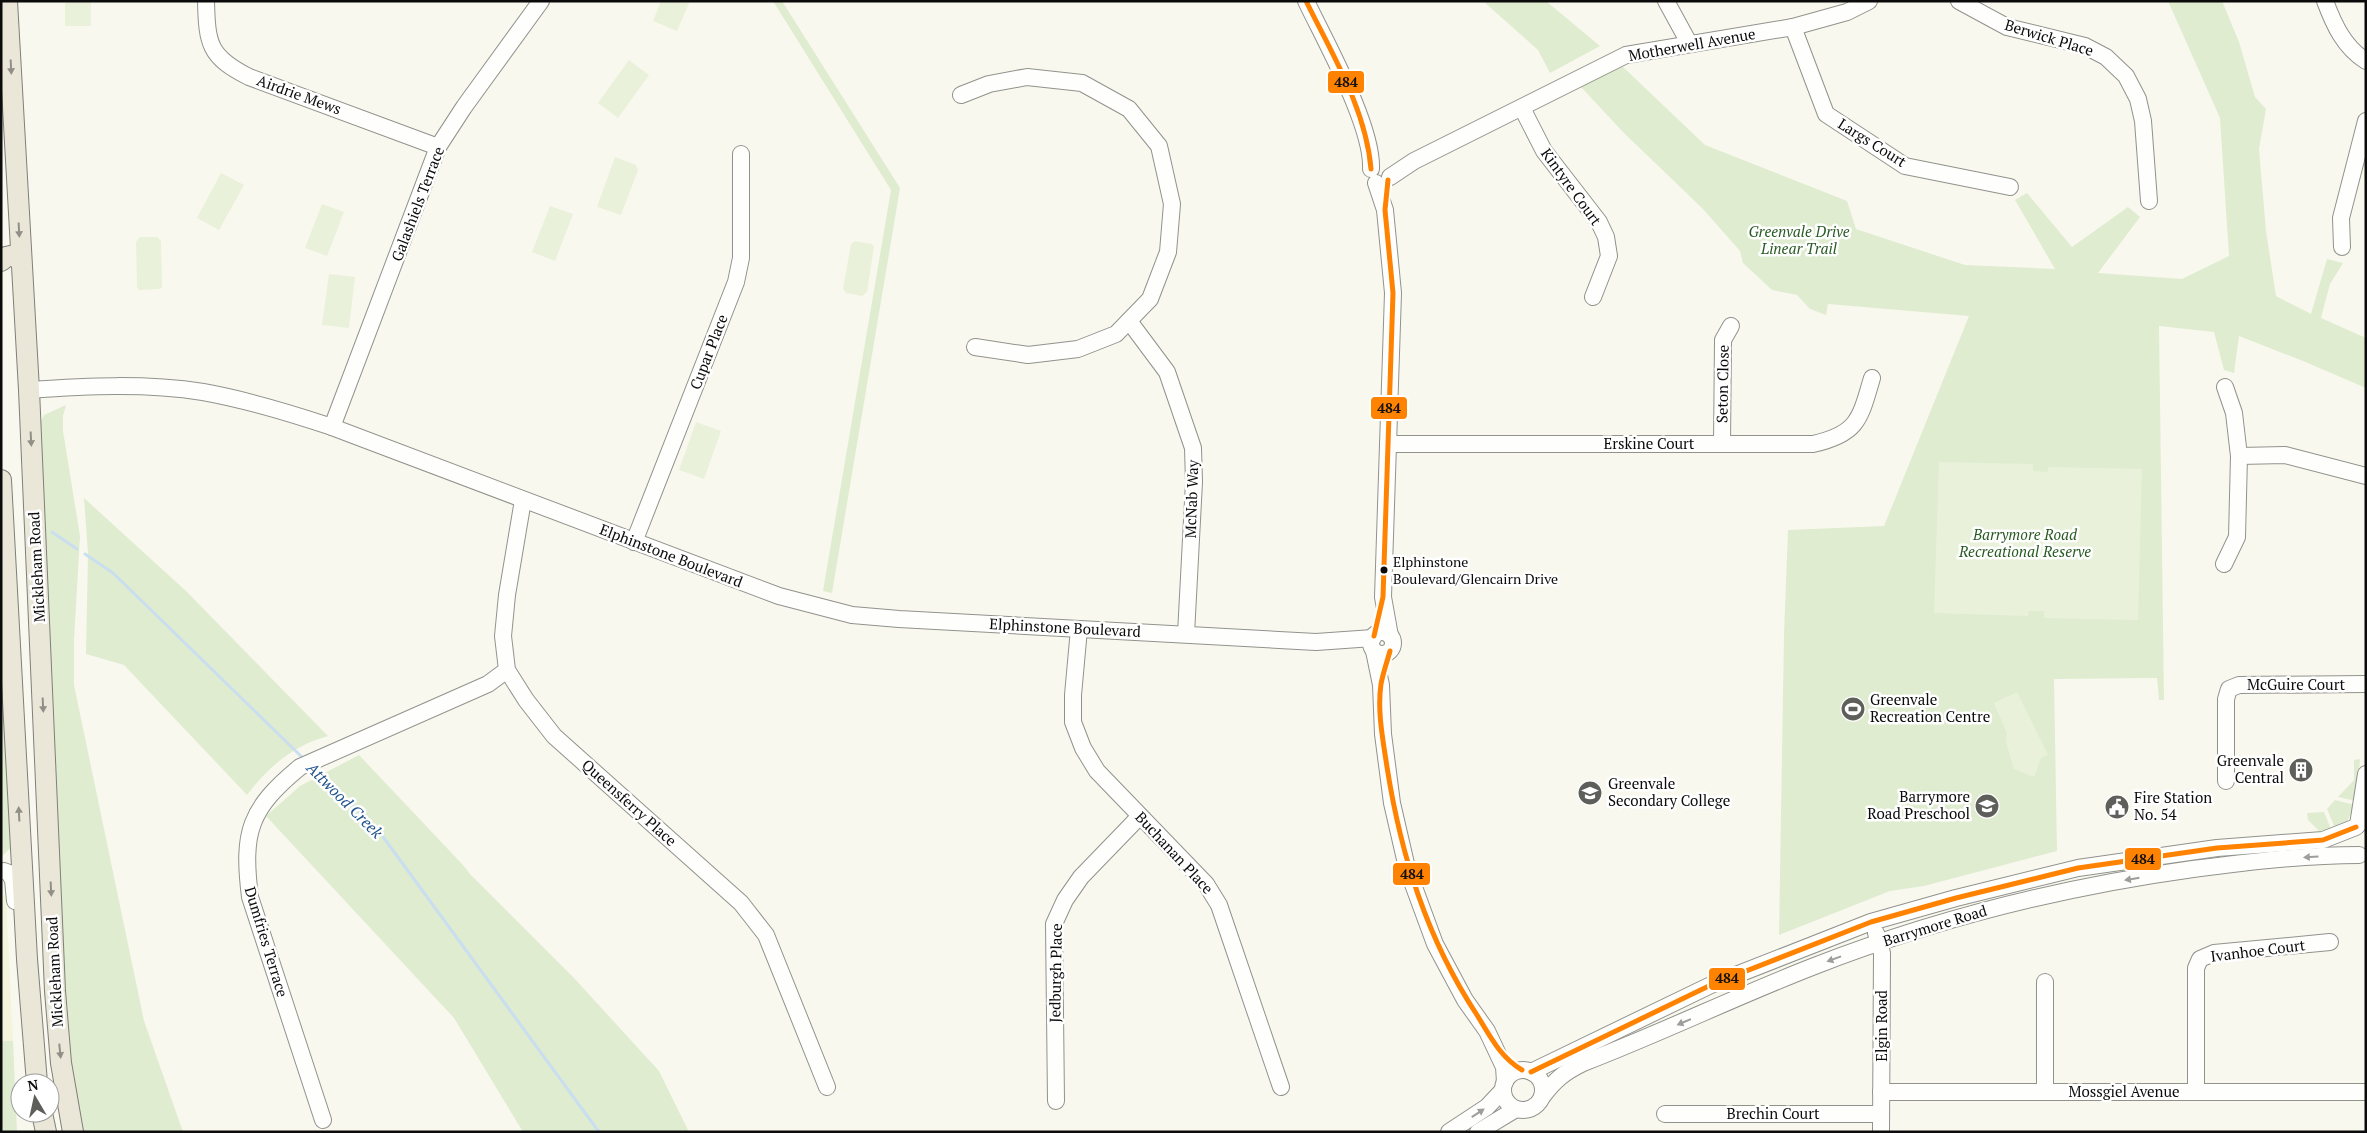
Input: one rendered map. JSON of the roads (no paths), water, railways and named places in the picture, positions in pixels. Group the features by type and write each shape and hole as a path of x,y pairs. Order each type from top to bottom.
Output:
{"main road":[{"name":"Mickleham Road","path":"7,1 11,262 29,390 58,1028 62,1072 73,1132"},
{"name":"Mickleham Road","path":"1,480 20,844 7,870 36,1073"},
{"path":"7,870 30,874 36,870 42,860 49,840"}],"street":[{"name":"Airdrie Mews","path":"206,1 208,39 215,52 234,69 249,77 438,147"},
{"name":"Galashiels Terrace","path":"332,427 438,147 464,107 542,1"},
{"path":"1306,1 1346,83 1367,140 1382,173 1393,293 1383,597 1379,644 1382,734 1392,803 1407,868 1435,944 1465,1000 1487,1031 1504,1068 1506,1102 1516,1110"},
{"path":"1666,1 1689,43"},
{"name":"Motherwell Avenue","path":"1382,173 1414,161 1626,55 1793,27 1847,12 1868,1"},
{"name":"Berwick Place","path":"1959,1 2007,27 2085,46 2106,57 2126,76 2138,99 2143,121 2149,201"},
{"path":"2325,1 2334,28 2355,54 2366,61"},
{"name":"Largs Court","path":"1793,27 1826,114 1905,166 2010,187"},
{"path":"961,95 989,84 1027,77 1082,83 1128,109 1159,146 1172,204 1168,252 1150,299 1116,334 1078,349 1028,356 975,347"},
{"name":"Kintyre Court","path":"1522,108 1544,151 1599,222 1606,237 1609,256 1593,296"},
{"path":"2342,247 2341,218 2366,122"},
{"name":"Cupar Place","path":"634,542 736,282 741,258 741,154"},
{"name":"McNab Way","path":"1129,321 1167,372 1193,448 1194,482 1186,634"},
{"name":"Seton Close","path":"1722,444 1723,340 1731,326"},
{"name":"Erskine Court","path":"1388,444 1813,444 1836,439 1852,426 1863,408 1872,378"},
{"name":"Elphinstone Boulevard","path":"29,390 104,385 203,392 266,406 332,427 779,596 852,615 1079,629 1379,644"},
{"path":"2224,564 2237,537 2239,456 2234,413 2225,387"},
{"path":"2239,456 2286,455 2366,476"},
{"name":"Queensferry Place","path":"523,500 504,628 507,670 526,700 554,736 741,903 766,935 828,1087"},
{"name":"Buchanan Place","path":"1079,629 1073,695 1073,722 1083,748 1097,771 1206,884 1220,905 1281,1087"},
{"name":"Dumfries Terrace","path":"323,1120 250,897 246,864 249,834 260,807 277,786 300,768 488,684 507,670"},
{"name":"McGuire Court","path":"2226,781 2226,699 2229,689 2239,685 2366,684"},
{"path":"2363,857 2354,847 2352,837 2360,824 2366,774"},
{"name":"Jedburgh Place","path":"1056,1102 1054,924 1065,900 1081,877 1140,816"},
{"name":"Barrymore Road","path":"1526,1071 1713,984 1871,922 1956,898 2078,868 2217,848 2323,840 2360,824"},
{"name":"Barrymore Road","path":"1542,1097 1564,1072 1583,1062 1812,967 1969,914 2093,885 2240,863 2363,857"},
{"name":"Elgin Road","path":"1871,922 1880,943 1882,954 1881,1132"},
{"name":"Ivanhoe Court","path":"2196,1092 2196,968 2200,959 2214,953 2330,942"},
{"path":"2045,982 2045,1092"},
{"path":"1478,1132 1516,1110 1531,1109 1538,1104 1542,1097 1543,1087 1540,1079 1510,1064 1494,1047"},
{"path":"1449,1132 1487,1107 1510,1076 1526,1071"},
{"name":"Mossgiel Avenue","path":"1881,1092 2366,1092"},
{"name":"Brechin Court","path":"1665,1114 1881,1114"}],"waterway":[{"name":"Attwood Creek","path":"52,532 77,549"},
{"name":"Attwood Creek","path":"85,554 113,573 305,760"},
{"name":"Attwood Creek","path":"313,768 378,830 599,1132"}],"place":[{"name":"Elphinstone Boulevard/Glencairn Drive","path":"1384,570"},
{"name":"Greenvale Recreation Centre","path":"1853,709"},
{"name":"Greenvale Central","path":"2301,770"},
{"name":"Greenvale Secondary College","path":"1590,793"},
{"name":"Barrymore Road Preschool","path":"1987,806"},
{"name":"Fire Station No. 54","path":"2117,807"}],"park label":[{"name":"Greenvale Drive Linear Trail","path":"1799,240"},
{"name":"Barrymore Road Recreational Reserve","path":"2025,544"}]}
